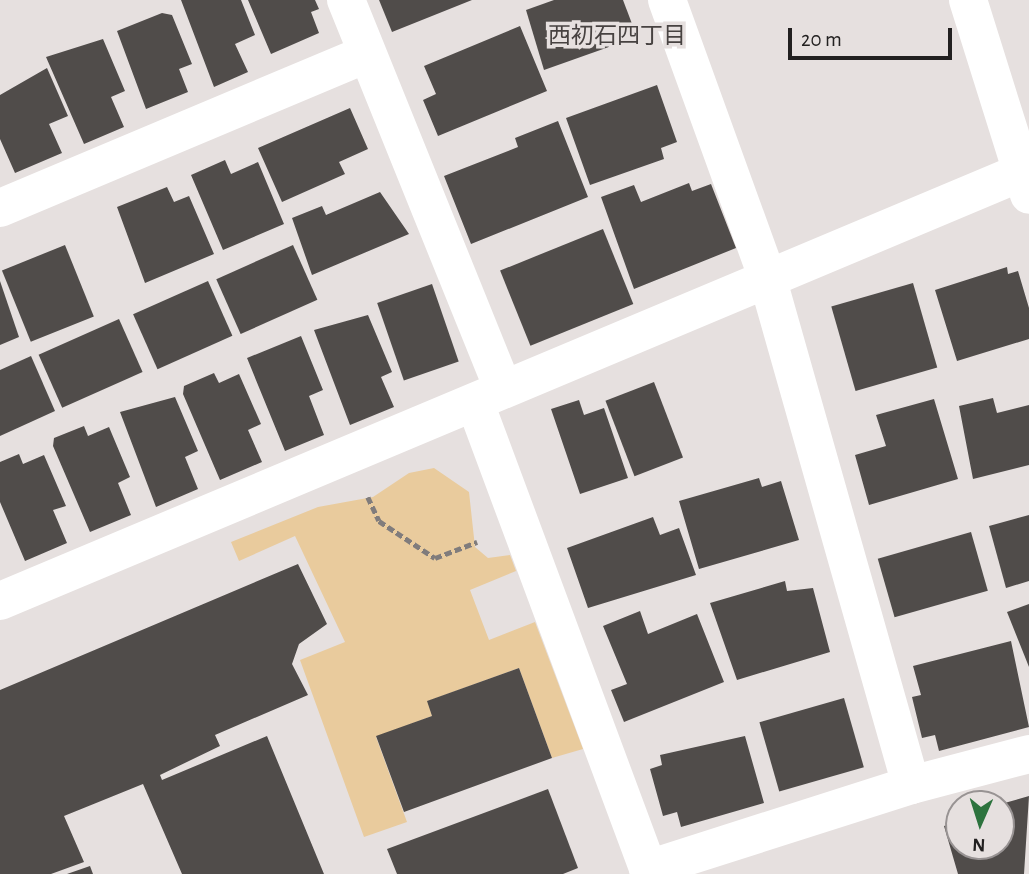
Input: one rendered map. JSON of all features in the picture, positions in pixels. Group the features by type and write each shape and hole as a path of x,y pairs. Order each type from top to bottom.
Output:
{"street":[{"path":"346,0 368,54 489,395 520,525 648,869 911,785 1029,754"},
{"path":"667,0 768,277 911,785"},
{"path":"0,601 768,277 1027,179 968,0"},
{"path":"0,208 368,54"}],"path":[{"path":"362,485 379,521 435,558 520,525"}],"shaded area":[{"path":"434,468 469,492 475,547 488,558 510,555 516,571 470,590 489,640 535,622 583,749 552,758 519,668 428,701 432,716 376,737 407,822 364,837 300,660 345,642 295,536 239,561 231,542 318,507 373,497 409,473"}],"building":[{"path":"181,0 241,0 255,35 235,44 248,72 214,87"},
{"path":"248,0 315,0 319,9 311,12 319,33 271,54"},
{"path":"379,0 472,0 392,32"},
{"path":"554,0 623,0 637,37 544,70 526,10"},
{"path":"162,13 172,15 192,64 179,69 188,92 146,109 117,31"},
{"path":"520,26 547,91 438,136 423,100 436,94 424,66"},
{"path":"103,39 125,91 111,97 124,127 84,144 46,57"},
{"path":"47,68 68,116 49,124 62,153 15,173 0,139 0,95"},
{"path":"657,85 677,142 661,148 664,159 590,185 566,118"},
{"path":"350,108 368,149 339,162 345,174 282,202 258,148"},
{"path":"558,121 588,197 471,244 444,176 518,147 515,138"},
{"path":"225,160 231,174 258,162 284,224 223,250 191,175"},
{"path":"689,183 692,191 711,184 736,248 634,289 601,197 634,185 641,202"},
{"path":"167,187 174,202 189,196 214,254 145,283 117,207"},
{"path":"380,192 409,234 312,275 292,218 322,206 326,215"},
{"path":"603,229 633,304 530,346 500,271"},
{"path":"65,245 94,316 31,342 2,270"},
{"path":"293,245 317,300 241,334 216,279"},
{"path":"1007,267 1008,274 1018,271 1029,308 1029,339 957,361 935,290"},
{"path":"0,281 19,337 0,345"},
{"path":"208,281 232,336 157,369 133,314"},
{"path":"913,283 937,368 856,391 831,306"},
{"path":"432,284 459,362 404,380 377,303"},
{"path":"368,315 392,372 381,377 394,407 350,425 314,330"},
{"path":"119,319 143,372 62,408 39,355"},
{"path":"301,336 323,390 309,396 324,435 285,451 247,358"},
{"path":"31,356 55,411 0,436 0,370"},
{"path":"214,373 219,383 239,374 261,424 248,430 262,462 220,480 183,394 184,386"},
{"path":"654,382 683,458 634,476 605,401"},
{"path":"175,397 198,451 185,457 198,489 156,507 120,412"},
{"path":"993,398 997,413 1029,405 1029,465 973,479 959,406"},
{"path":"934,399 958,479 869,505 855,455 886,446 876,415"},
{"path":"579,400 584,415 604,408 628,478 580,494 551,409"},
{"path":"84,426 88,436 109,427 130,477 118,483 131,515 90,532 53,446 54,438"},
{"path":"19,454 23,464 44,455 66,506 53,510 67,543 25,561 0,502 0,462"},
{"path":"759,478 762,487 781,481 799,540 699,569 679,501"},
{"path":"1029,515 1029,581 1006,588 989,526"},
{"path":"653,517 660,535 679,528 696,575 588,608 567,548"},
{"path":"971,532 988,591 895,617 878,559"},
{"path":"298,564 327,624 299,644 292,664 308,695 215,735 220,746 160,775 162,780 267,736 324,874 182,874 143,784 64,816 84,862 51,874 0,874 0,690"},
{"path":"785,581 787,591 813,588 830,652 737,680 710,603"},
{"path":"1029,604 1029,667 1007,612"},
{"path":"640,611 648,634 697,614 724,682 624,722 611,690 627,684 603,626"},
{"path":"1011,641 1029,727 939,751 935,735 922,738 912,697 921,695 913,666"},
{"path":"519,668 552,758 404,812 376,736 432,716 427,701"},
{"path":"844,698 864,767 779,791 759,722"},
{"path":"745,736 764,803 681,827 677,812 663,816 650,769 662,765 660,755"},
{"path":"548,789 578,868 563,874 397,874 387,849"},
{"path":"1029,796 1024,874 958,874 954,860 1015,860 1015,800"},
{"path":"90,866 93,874 67,874"}],"district":[{"name":"西初石四丁目","path":"617,37"}]}
